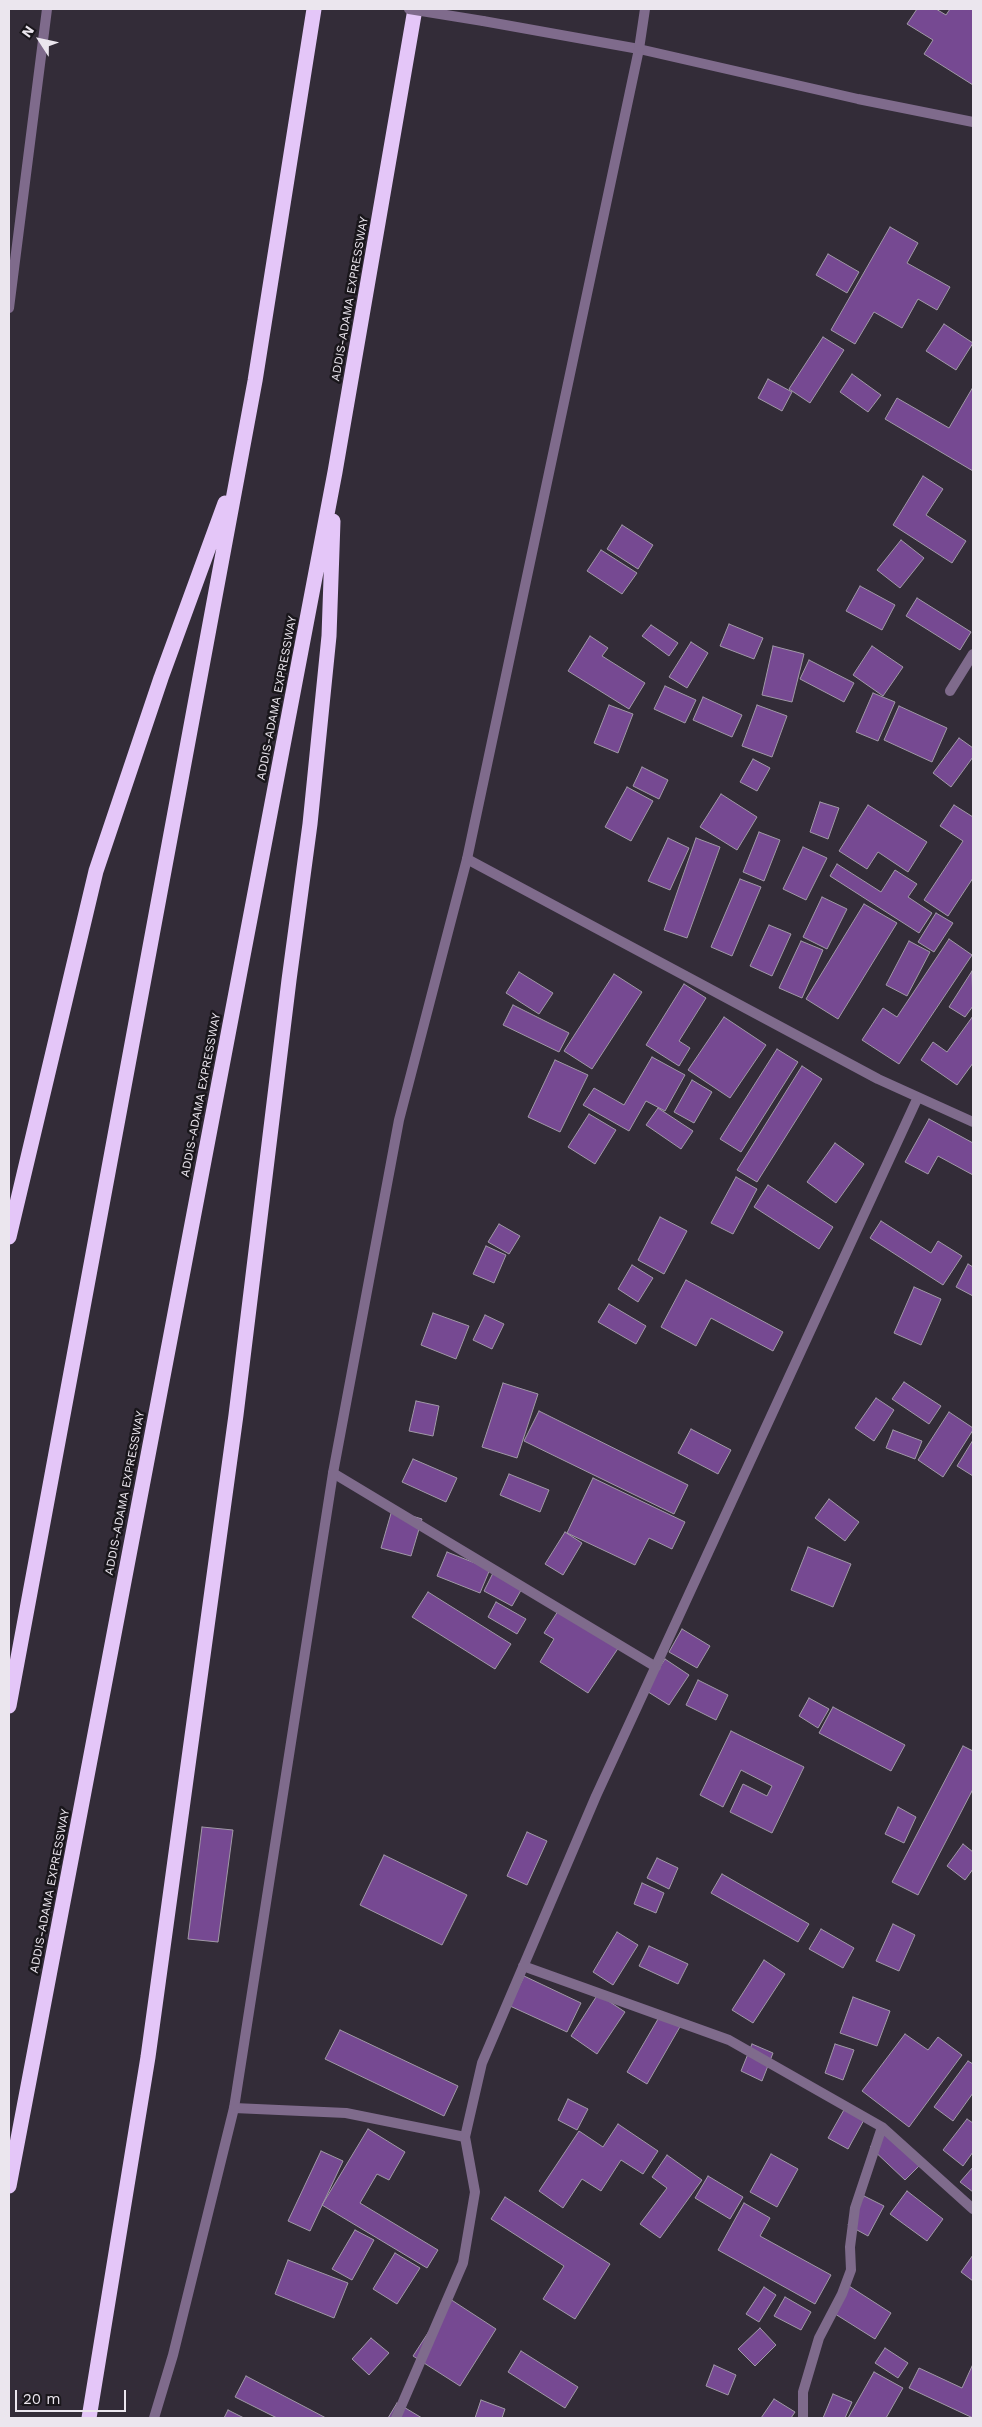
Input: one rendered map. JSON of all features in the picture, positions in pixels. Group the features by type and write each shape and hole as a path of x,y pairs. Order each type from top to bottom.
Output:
{"highway":[{"path":"9,1706 240,462 314,9"},
{"name":"ADDIS-ADAMA EXPRESSWAY","path":"9,2186 335,472 415,9"},
{"path":"9,1237 96,871 161,678 240,462"},
{"path":"89,2418 148,2057 236,1415 286,999 311,814 329,636 335,472"}],"street":[{"path":"9,308 47,9"},
{"path":"409,9 639,49 858,99 973,122"},
{"path":"154,2418 173,2355 234,2108 333,1473 400,1120 467,859 639,49 645,9"},
{"path":"950,691 973,654"},
{"path":"467,859 870,1075 973,1122"},
{"path":"396,2418 463,2264 475,2192 465,2137 482,2063 596,1796 918,1097"},
{"path":"333,1473 656,1667"},
{"path":"523,1966 729,2040 882,2126 973,2210"},
{"path":"234,2108 346,2113 465,2137"},
{"path":"803,2418 803,2392 820,2338 842,2294 851,2270 850,2247 856,2208 882,2126"}],"building":[{"path":"917,9 936,9 946,15 950,9 973,9 973,85 924,54 933,40 907,24"},
{"path":"890,227 918,243 907,263 950,287 937,310 918,299 902,328 874,312 855,344 831,330"},
{"path":"828,254 859,272 847,293 816,275"},
{"path":"944,324 973,343 956,370 926,351"},
{"path":"823,337 844,350 810,403 789,389"},
{"path":"852,374 881,395 868,412 840,392"},
{"path":"768,379 792,392 782,411 758,398"},
{"path":"973,387 973,471 885,419 897,398 949,428"},
{"path":"923,476 943,489 926,515 966,541 952,563 893,525"},
{"path":"622,525 653,545 638,569 607,549"},
{"path":"901,540 924,558 900,588 877,570"},
{"path":"601,550 637,573 622,594 587,571"},
{"path":"860,586 895,605 882,630 846,611"},
{"path":"917,598 971,632 960,650 906,616"},
{"path":"729,624 763,638 754,659 720,646"},
{"path":"651,625 678,643 669,656 642,636"},
{"path":"590,636 608,648 602,656 645,683 629,709 568,671"},
{"path":"691,642 708,653 687,688 669,677"},
{"path":"773,646 804,654 792,702 762,695"},
{"path":"872,646 903,667 883,696 853,675"},
{"path":"809,660 854,683 844,702 800,679"},
{"path":"665,686 696,700 685,723 654,709"},
{"path":"873,693 895,702 878,741 856,732"},
{"path":"703,697 742,715 732,737 693,720"},
{"path":"609,705 633,714 618,753 594,743"},
{"path":"757,705 787,716 772,757 742,746"},
{"path":"899,706 947,728 932,762 884,740"},
{"path":"959,738 973,748 973,757 951,787 933,773"},
{"path":"753,759 770,768 757,791 740,782"},
{"path":"642,767 668,780 659,799 633,786"},
{"path":"627,787 653,801 631,841 605,827"},
{"path":"721,794 757,817 737,850 700,827"},
{"path":"820,802 839,808 828,839 810,832"},
{"path":"868,805 927,842 908,872 878,852 867,869 839,851"},
{"path":"954,805 973,817 973,878 948,916 924,900 963,841 940,826"},
{"path":"759,832 780,840 764,881 743,872"},
{"path":"668,838 689,848 670,890 648,881"},
{"path":"696,838 720,847 687,938 664,930"},
{"path":"803,847 827,858 806,900 783,889"},
{"path":"837,864 881,892 895,870 917,884 908,897 932,913 919,933 830,876"},
{"path":"740,879 761,887 732,956 711,947"},
{"path":"822,897 847,909 827,949 803,937"},
{"path":"864,904 897,923 838,1019 806,999"},
{"path":"936,913 953,923 934,952 918,942"},
{"path":"769,925 791,934 772,976 750,966"},
{"path":"949,939 972,955 899,1064 862,1040 883,1008 897,1017"},
{"path":"801,941 823,950 802,998 779,988"},
{"path":"909,941 930,952 907,996 886,985"},
{"path":"972,971 973,1006 965,1017 949,1007"},
{"path":"519,972 553,993 539,1014 506,993"},
{"path":"614,974 642,992 592,1069 564,1051"},
{"path":"684,984 706,998 679,1041 690,1048 679,1066 646,1045"},
{"path":"513,1005 569,1033 559,1052 503,1025"},
{"path":"973,1016 973,1063 957,1085 921,1060 933,1042 947,1052"},
{"path":"724,1017 766,1045 730,1098 688,1070"},
{"path":"777,1049 798,1062 741,1152 720,1139"},
{"path":"652,1057 685,1075 665,1111 646,1101 629,1131 583,1105 594,1088 624,1105"},
{"path":"555,1060 588,1075 560,1132 528,1117"},
{"path":"802,1066 822,1079 757,1182 737,1170"},
{"path":"692,1080 712,1092 694,1123 674,1112"},
{"path":"658,1108 693,1131 681,1149 646,1125"},
{"path":"589,1114 616,1130 595,1164 568,1147"},
{"path":"929,1119 973,1143 973,1175 938,1156 928,1174 905,1162"},
{"path":"835,1143 864,1164 836,1203 807,1182"},
{"path":"736,1177 757,1189 733,1234 711,1223"},
{"path":"768,1185 833,1227 819,1249 754,1207"},
{"path":"660,1217 687,1231 664,1274 638,1260"},
{"path":"881,1221 931,1253 938,1241 962,1256 943,1285 870,1238"},
{"path":"499,1224 520,1236 509,1254 488,1242"},
{"path":"486,1246 506,1255 494,1283 473,1274"},
{"path":"968,1264 973,1267 973,1296 956,1287"},
{"path":"632,1265 653,1278 638,1302 618,1289"},
{"path":"686,1280 783,1332 773,1351 711,1318 696,1346 661,1327"},
{"path":"914,1287 941,1299 921,1345 894,1333"},
{"path":"609,1304 646,1326 636,1344 598,1322"},
{"path":"433,1313 469,1326 456,1359 421,1345"},
{"path":"485,1315 504,1324 492,1349 473,1340"},
{"path":"904,1382 941,1406 929,1424 892,1399"},
{"path":"503,1383 538,1394 517,1458 482,1447"},
{"path":"876,1398 894,1410 874,1441 855,1428"},
{"path":"416,1401 439,1406 433,1436 409,1431"},
{"path":"539,1411 688,1485 674,1514 524,1441"},
{"path":"949,1412 973,1428 973,1430 943,1477 918,1460"},
{"path":"691,1429 731,1450 718,1474 678,1453"},
{"path":"893,1430 922,1441 915,1459 886,1448"},
{"path":"973,1440 973,1476 957,1466"},
{"path":"413,1459 457,1478 446,1502 402,1482"},
{"path":"509,1474 549,1490 540,1512 500,1495"},
{"path":"593,1478 685,1522 672,1549 649,1538 635,1565 567,1533"},
{"path":"829,1499 859,1522 845,1541 815,1518"},
{"path":"392,1510 422,1519 411,1556 381,1548"},
{"path":"565,1532 582,1543 563,1575 545,1564"},
{"path":"808,1547 851,1564 833,1607 791,1590"},
{"path":"447,1552 490,1569 480,1593 437,1576"},
{"path":"494,1571 524,1585 512,1606 484,1591"},
{"path":"428,1592 511,1644 495,1669 412,1617"},
{"path":"496,1602 526,1619 517,1634 488,1617"},
{"path":"560,1608 619,1647 588,1693 540,1662 554,1639 544,1633"},
{"path":"682,1629 710,1646 697,1668 669,1652"},
{"path":"665,1659 689,1675 669,1705 645,1690"},
{"path":"698,1680 728,1695 716,1720 686,1705"},
{"path":"809,1698 829,1709 818,1728 799,1716"},
{"path":"833,1707 905,1745 891,1771 819,1733"},
{"path":"731,1731 804,1767 772,1833 730,1812 743,1784 767,1796 772,1786 741,1770 723,1807 700,1795"},
{"path":"963,1746 973,1751 973,1789 918,1895 892,1882"},
{"path":"898,1807 916,1817 904,1843 885,1834"},
{"path":"202,1827 233,1830 218,1942 188,1939"},
{"path":"527,1832 547,1841 527,1885 507,1876"},
{"path":"963,1844 973,1852 973,1869 965,1880 947,1866"},
{"path":"384,1855 467,1895 442,1945 360,1905"},
{"path":"657,1858 678,1868 669,1889 647,1878"},
{"path":"722,1874 809,1924 798,1942 711,1893"},
{"path":"642,1883 664,1893 656,1913 634,1904"},
{"path":"893,1924 915,1935 899,1971 876,1961"},
{"path":"821,1929 854,1948 843,1968 809,1949"},
{"path":"617,1932 638,1945 613,1985 593,1972"},
{"path":"649,1946 688,1964 678,1984 639,1966"},
{"path":"764,1960 785,1974 753,2023 732,2010"},
{"path":"524,1976 581,2003 567,2032 510,2006"},
{"path":"598,1994 625,2012 597,2054 571,2036"},
{"path":"853,1997 890,2011 877,2046 840,2033"},
{"path":"661,2014 681,2025 647,2084 627,2072"},
{"path":"340,2030 458,2086 444,2116 325,2059"},
{"path":"905,2034 928,2050 938,2037 962,2055 909,2127 862,2091"},
{"path":"752,2044 773,2053 762,2081 741,2071"},
{"path":"835,2044 854,2050 843,2080 825,2073"},
{"path":"968,2061 973,2064 973,2093 953,2121 934,2107"},
{"path":"568,2099 588,2109 577,2130 558,2120"},
{"path":"845,2108 865,2118 848,2149 828,2138"},
{"path":"967,2119 973,2123 973,2152 963,2166 943,2150"},
{"path":"618,2124 658,2151 643,2174 621,2160 601,2191 582,2179 563,2208 539,2191 579,2131 603,2147"},
{"path":"368,2129 405,2152 389,2180 377,2174 360,2203 438,2250 427,2268 322,2205"},
{"path":"887,2129 922,2163 905,2180 870,2147"},
{"path":"321,2151 343,2161 310,2231 288,2221"},
{"path":"771,2154 798,2169 777,2207 750,2192"},
{"path":"667,2155 702,2180 660,2238 640,2224 667,2188 652,2177"},
{"path":"973,2167 973,2192 960,2182"},
{"path":"708,2176 743,2197 730,2219 695,2198"},
{"path":"907,2191 943,2219 927,2241 890,2214"},
{"path":"864,2196 884,2206 868,2236 848,2225"},
{"path":"505,2197 610,2264 575,2319 543,2299 564,2266 491,2219"},
{"path":"744,2203 770,2218 760,2236 831,2275 815,2304 718,2250"},
{"path":"355,2230 374,2240 352,2280 332,2269"},
{"path":"395,2253 420,2268 397,2304 373,2289"},
{"path":"973,2255 973,2281 961,2272"},
{"path":"288,2260 348,2283 334,2318 275,2294"},
{"path":"849,2286 891,2313 875,2339 832,2312"},
{"path":"764,2287 776,2295 759,2322 746,2314"},
{"path":"785,2297 811,2312 801,2330 774,2316"},
{"path":"450,2299 496,2329 460,2386 413,2356"},
{"path":"760,2328 776,2345 755,2366 738,2349"},
{"path":"371,2338 389,2353 369,2375 352,2359"},
{"path":"885,2348 908,2363 898,2378 875,2363"},
{"path":"521,2351 578,2387 565,2408 508,2372"},
{"path":"973,2364 973,2418 909,2388 919,2368 962,2388"},
{"path":"714,2365 736,2375 728,2395 706,2386"},
{"path":"874,2372 903,2388 886,2418 848,2418"},
{"path":"246,2376 326,2418 277,2418 235,2397"},
{"path":"833,2394 852,2402 845,2418 823,2418"},
{"path":"774,2399 795,2412 791,2418 761,2418"},
{"path":"481,2400 505,2409 502,2418 475,2418"},
{"path":"397,2403 422,2418 388,2418"},
{"path":"228,2410 244,2418 224,2418"}]}
